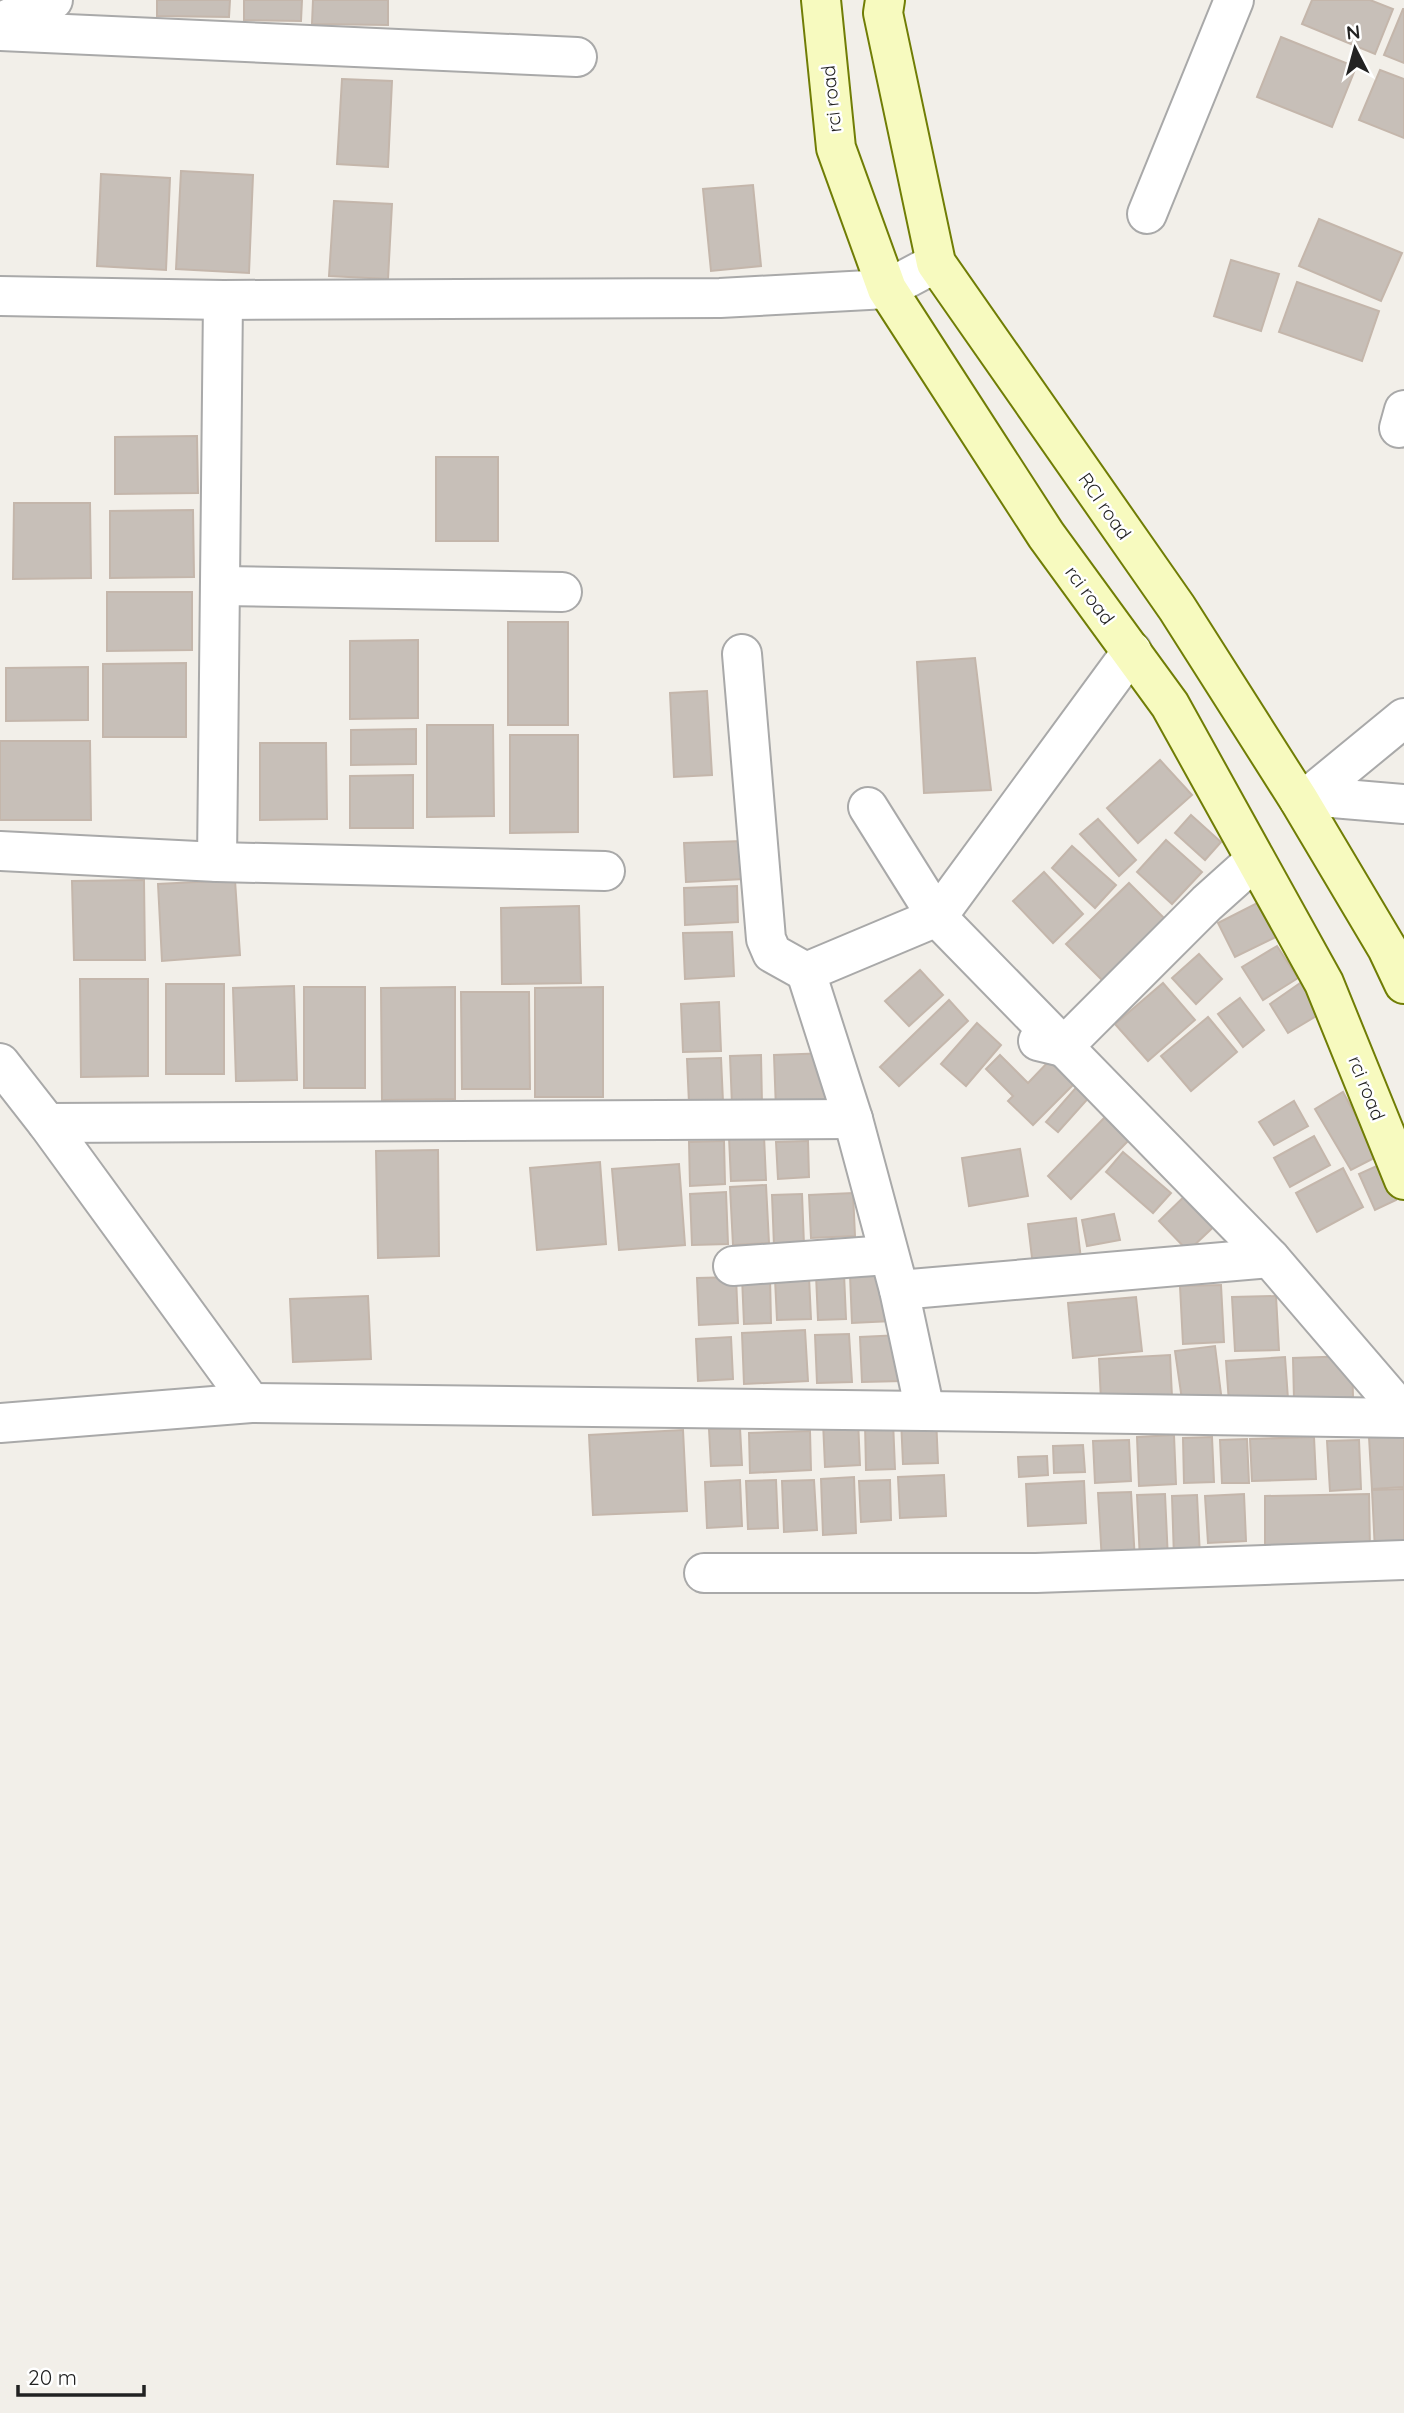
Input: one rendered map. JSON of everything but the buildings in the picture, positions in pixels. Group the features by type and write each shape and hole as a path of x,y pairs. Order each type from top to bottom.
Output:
{"main road":[{"name":"rci road","path":"821,0 836,148 887,289 1046,535 1170,705 1324,983 1404,1180"},
{"name":"RCI road","path":"885,0 883,13 936,263 1177,608 1304,798 1404,984"}],"street":[{"path":"0,22 53,0"},
{"path":"1147,214 1234,0"},
{"path":"0,31 577,57"},
{"path":"0,296 223,300 720,299 887,289 936,263"},
{"path":"217,862 223,300"},
{"path":"221,586 562,592"},
{"path":"806,972 937,917 1132,651"},
{"path":"742,654 766,939 772,953 806,972 853,1119 894,1272 925,1411"},
{"path":"1304,798 1404,718"},
{"path":"1304,798 1404,804"},
{"path":"867,807 937,917 1049,1044 1270,1258 1404,1416"},
{"path":"0,851 217,862 605,871"},
{"path":"1049,1044 1255,860"},
{"path":"0,1063 47,1123 251,1403"},
{"path":"47,1123 853,1119"},
{"path":"733,1265 894,1272 1270,1258"},
{"path":"0,1423 251,1403 1404,1416"},
{"path":"704,1573 1036,1573 1404,1560"}]}
